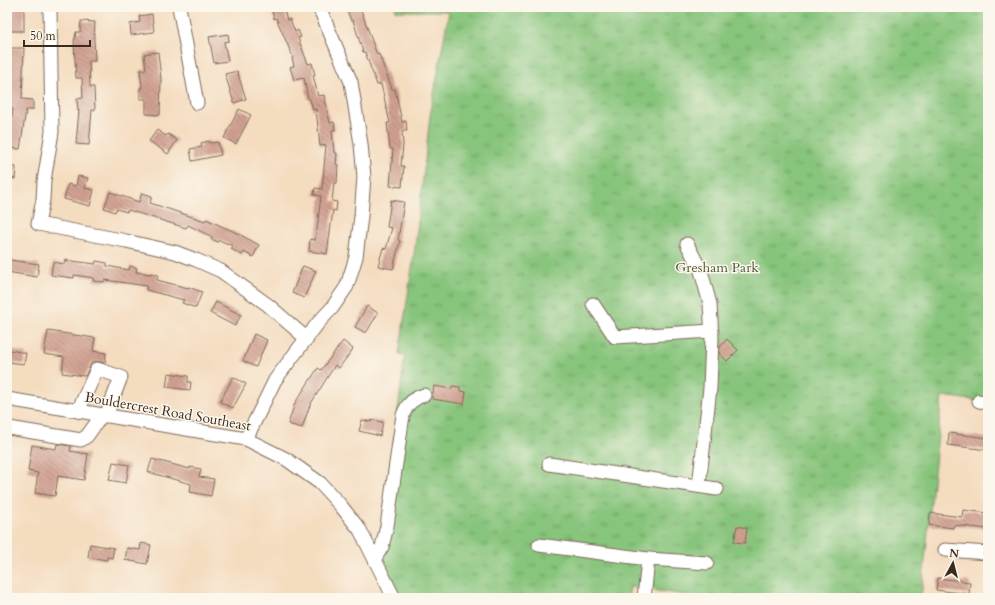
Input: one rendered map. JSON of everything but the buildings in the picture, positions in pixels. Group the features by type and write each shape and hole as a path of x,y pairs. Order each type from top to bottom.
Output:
{"street":[{"path":"50,7 52,132 44,181 43,200 38,224 175,252 196,260 221,271 268,305 307,339"},
{"path":"179,7 197,103"},
{"path":"246,439 275,380 318,323 332,308 347,286 356,258 364,177 361,144 351,82 320,7"},
{"path":"687,244 701,271 710,304 712,331 710,388 699,486"},
{"path":"593,304 615,337 712,331"},
{"path":"7,426 9,428 80,440 87,436 104,415 121,377 97,368 78,411"},
{"path":"375,558 382,547 387,526 403,415 406,407 412,400 424,395"},
{"name":"Bouldercrest Road Southeast","path":"7,400 246,439 286,459 320,483 360,530 394,598"},
{"path":"549,464 716,489"},
{"path":"539,545 648,559 707,563"},
{"path":"945,550 988,553"},
{"path":"644,598 648,559"}],"green space":[{"name":"Gresham Park","path":"395,7 988,7 988,402 942,396 921,598 707,598 630,587 628,598 393,598 377,570 405,355 399,354 415,248 430,116 449,11 396,11"}]}
